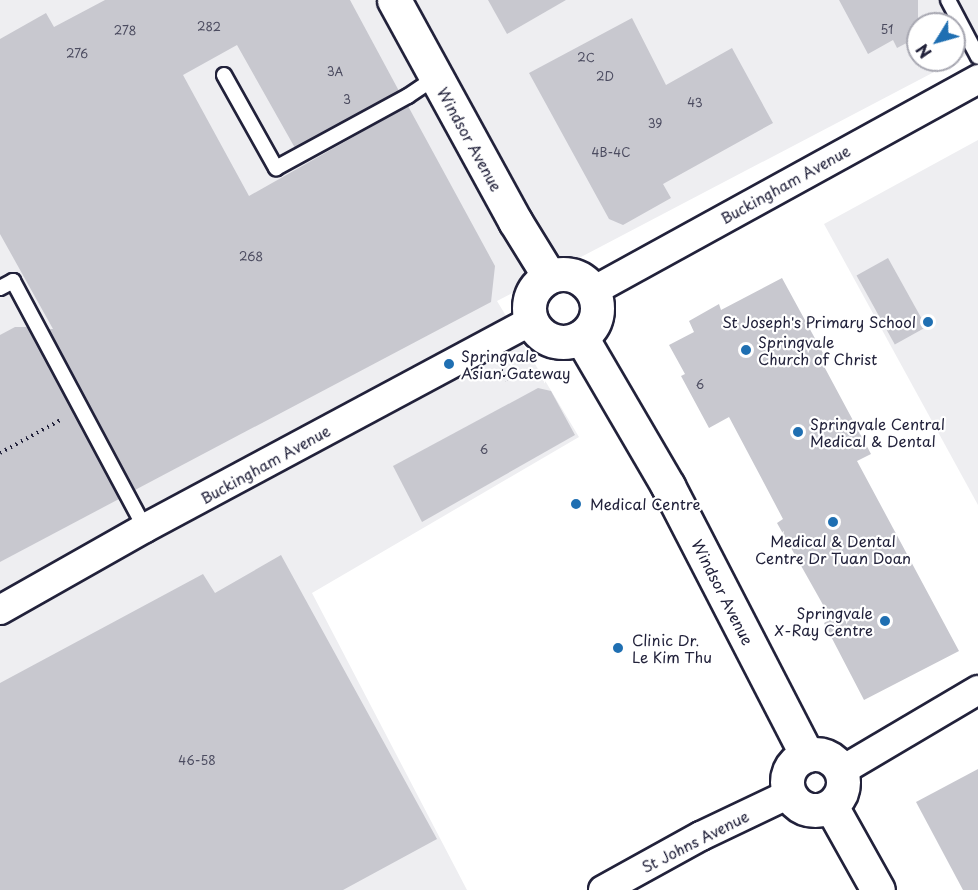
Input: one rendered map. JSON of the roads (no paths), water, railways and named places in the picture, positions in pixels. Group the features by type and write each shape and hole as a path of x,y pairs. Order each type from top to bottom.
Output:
{"street":[{"name":"Windsor Avenue","path":"394,0 515,221 549,276"},
{"name":"Buckingham Avenue","path":"593,291 978,79"},
{"path":"569,274 587,283 593,291 597,312 595,321 581,337 572,341 552,340 543,336 531,321 529,310 534,290 549,276 569,274"},
{"name":"Buckingham Avenue","path":"0,610 145,528 531,321"},
{"name":"Windsor Avenue","path":"581,337 668,486 807,755"},
{"path":"841,771 978,690"},
{"path":"807,755 827,756 841,771 842,790 831,806 816,811 800,807 789,794 786,784 791,766 807,755"},
{"name":"St Johns Avenue","path":"603,890 701,836 789,794"},
{"path":"831,806 878,890"}],"lane":[{"path":"948,0 978,57"},
{"path":"224,75 276,168 408,96 436,77"},
{"path":"0,288 13,281 145,528"}],"place":[{"name":"St Joseph's Primary School","path":"928,322"},
{"name":"Springvale Church of Christ","path":"746,350"},
{"name":"Springvale Asian Gateway","path":"449,364"},
{"name":"Springvale Central Medical & Dental","path":"798,432"},
{"name":"Medical Centre","path":"576,504"},
{"name":"Medical & Dental Centre Dr Tuan Doan","path":"833,522"},
{"name":"Springvale X-Ray Centre","path":"885,621"},
{"name":"Clinic Dr. Le Kim Thu","path":"618,648"}]}
